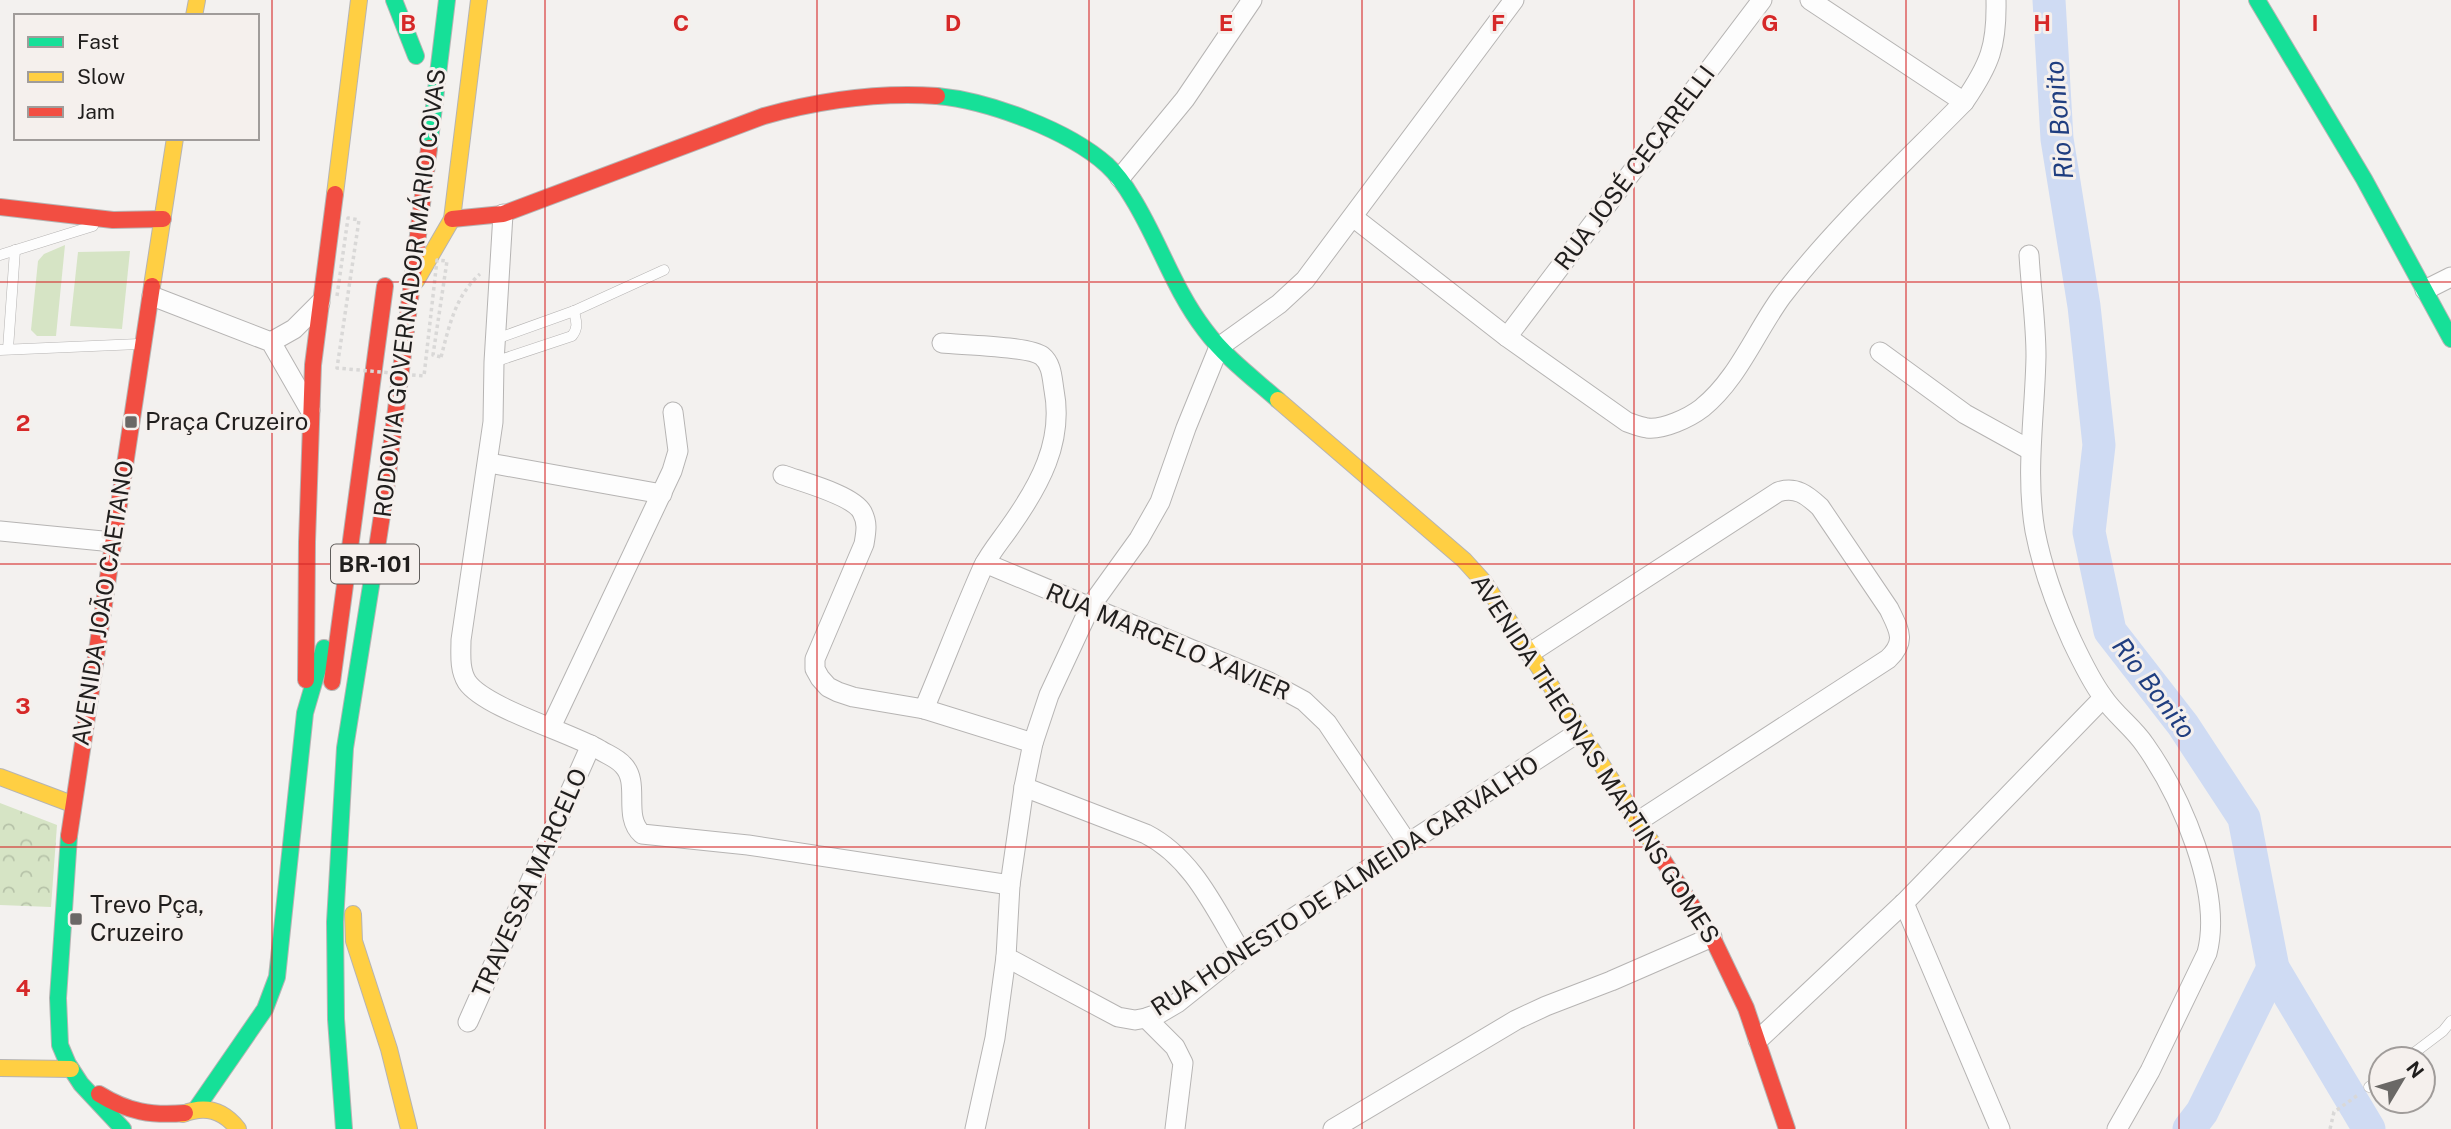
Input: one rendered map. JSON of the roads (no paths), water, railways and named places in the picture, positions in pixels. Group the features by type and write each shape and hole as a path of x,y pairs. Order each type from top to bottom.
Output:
{"main road":[{"path":"169,1129 191,1111 265,1009 277,977 305,713 313,365 329,299 359,0"},
{"name":"RODOVIA GOVERNADOR MÁRIO COVAS","path":"394,0 415,63 420,22"},
{"name":"RODOVIA GOVERNADOR MÁRIO COVAS","path":"344,1129 336,1019 335,922 345,748 386,489 447,0"},
{"path":"409,292 452,219 479,0"},
{"path":"2257,0 2364,179 2451,339"},
{"name":"AVENIDA THEONAS MARTINS GOMES","path":"452,219 503,214 764,116 808,103 869,94 943,96 1005,110 1073,141 1120,178 1196,314 1219,346 1310,429 1464,560 1484,582 1712,937 1746,1008 1787,1129"},
{"name":"AVENIDA JOÃO CAETANO","path":"123,1129 71,1069 62,1052 59,1034 59,989 63,898 72,804 175,140"},
{"path":"0,207 113,220 163,219"},
{"name":"RODOVIA GOVERNADOR MÁRIO COVAS","path":"330,704 344,580 388,264"},
{"path":"305,713 344,580"},
{"path":"345,748 354,941 389,1049 409,1129"},
{"path":"0,777 72,804"},
{"path":"0,1068 71,1069 110,1129"},
{"name":"AVENIDA JOÃO CAETANO","path":"71,1069 97,1092 129,1111 154,1116 209,1108 232,1119 239,1129"}],"street":[{"path":"1120,178 1185,99 1252,0"},
{"path":"975,1129 995,1038 1006,957 1010,886 1033,743 1049,695 1090,607 1139,539 1160,502 1219,346 1293,293 1353,217 1514,0"},
{"name":"RUA JOSÉ CECARELLI","path":"1507,337 1762,0"},
{"path":"1811,0 1964,102"},
{"path":"1353,217 1507,337 1627,422 1649,428 1672,423 1700,410 1719,392 1782,297 1825,245 1964,102 1992,56 1996,0"},
{"path":"503,214 489,463 461,640 463,672 467,681 486,699 591,745 621,762 630,780 635,828 642,834 748,845 1010,886"},
{"path":"2029,256 2036,356 2030,450 2035,531 2073,642 2103,698 2144,743 2174,797 2200,864 2211,919 2207,953 2150,1071 2117,1129"},
{"path":"2425,290 2451,277"},
{"path":"152,296 271,342 313,414"},
{"path":"271,342 294,329 329,299"},
{"path":"924,709 985,564 1025,506 1042,475 1054,444 1058,420 1050,369 1036,352 942,343"},
{"path":"1880,352 1965,414 2030,450"},
{"path":"551,727 662,494 678,451 673,412"},
{"path":"489,463 662,494"},
{"path":"783,475 854,502 864,514 867,526 864,544 815,659 820,678 828,687 853,697 924,709 1033,743"},
{"path":"1530,653 1788,488 1808,496 1820,507 1889,609 1900,640 1897,650 1888,659 1637,822"},
{"path":"0,531 113,542"},
{"name":"RUA MARCELO XAVIER","path":"985,564 1269,682 1304,701 1327,723 1408,844"},
{"path":"1758,1040 1904,903 2103,698"},
{"name":"RUA HONESTO DE ALMEIDA CARVALHO","path":"1006,957 1118,1017 1135,1020 1160,1013 1177,1003 1241,952 1579,732"},
{"name":"TRAVESSA MARCELO","path":"468,1022 591,745"},
{"path":"1024,788 1146,834 1164,844 1194,875 1241,952"},
{"path":"1904,903 2000,1129"},
{"path":"1333,1129 1516,1020 1712,937"},
{"path":"1146,1018 1175,1047 1183,1063 1175,1129"}],"lane":[{"path":"0,255 113,220"},
{"path":"15,250 4,349 142,344"},
{"path":"496,339 574,311 664,270"},
{"path":"494,362 572,336 577,324 574,311"},
{"path":"2424,1045 2451,1021"}],"waterway":[{"name":"Rio Bonito","path":"2049,0 2057,139 2084,306 2099,445 2089,532 2110,631 2183,725 2244,818 2273,968 2369,1129"},
{"path":"2189,1129 2202,1112 2273,968"}],"place":[{"name":"Praça Cruzeiro","path":"131,422"},
{"name":"Trevo Pça, Cruzeiro","path":"76,919"}]}
